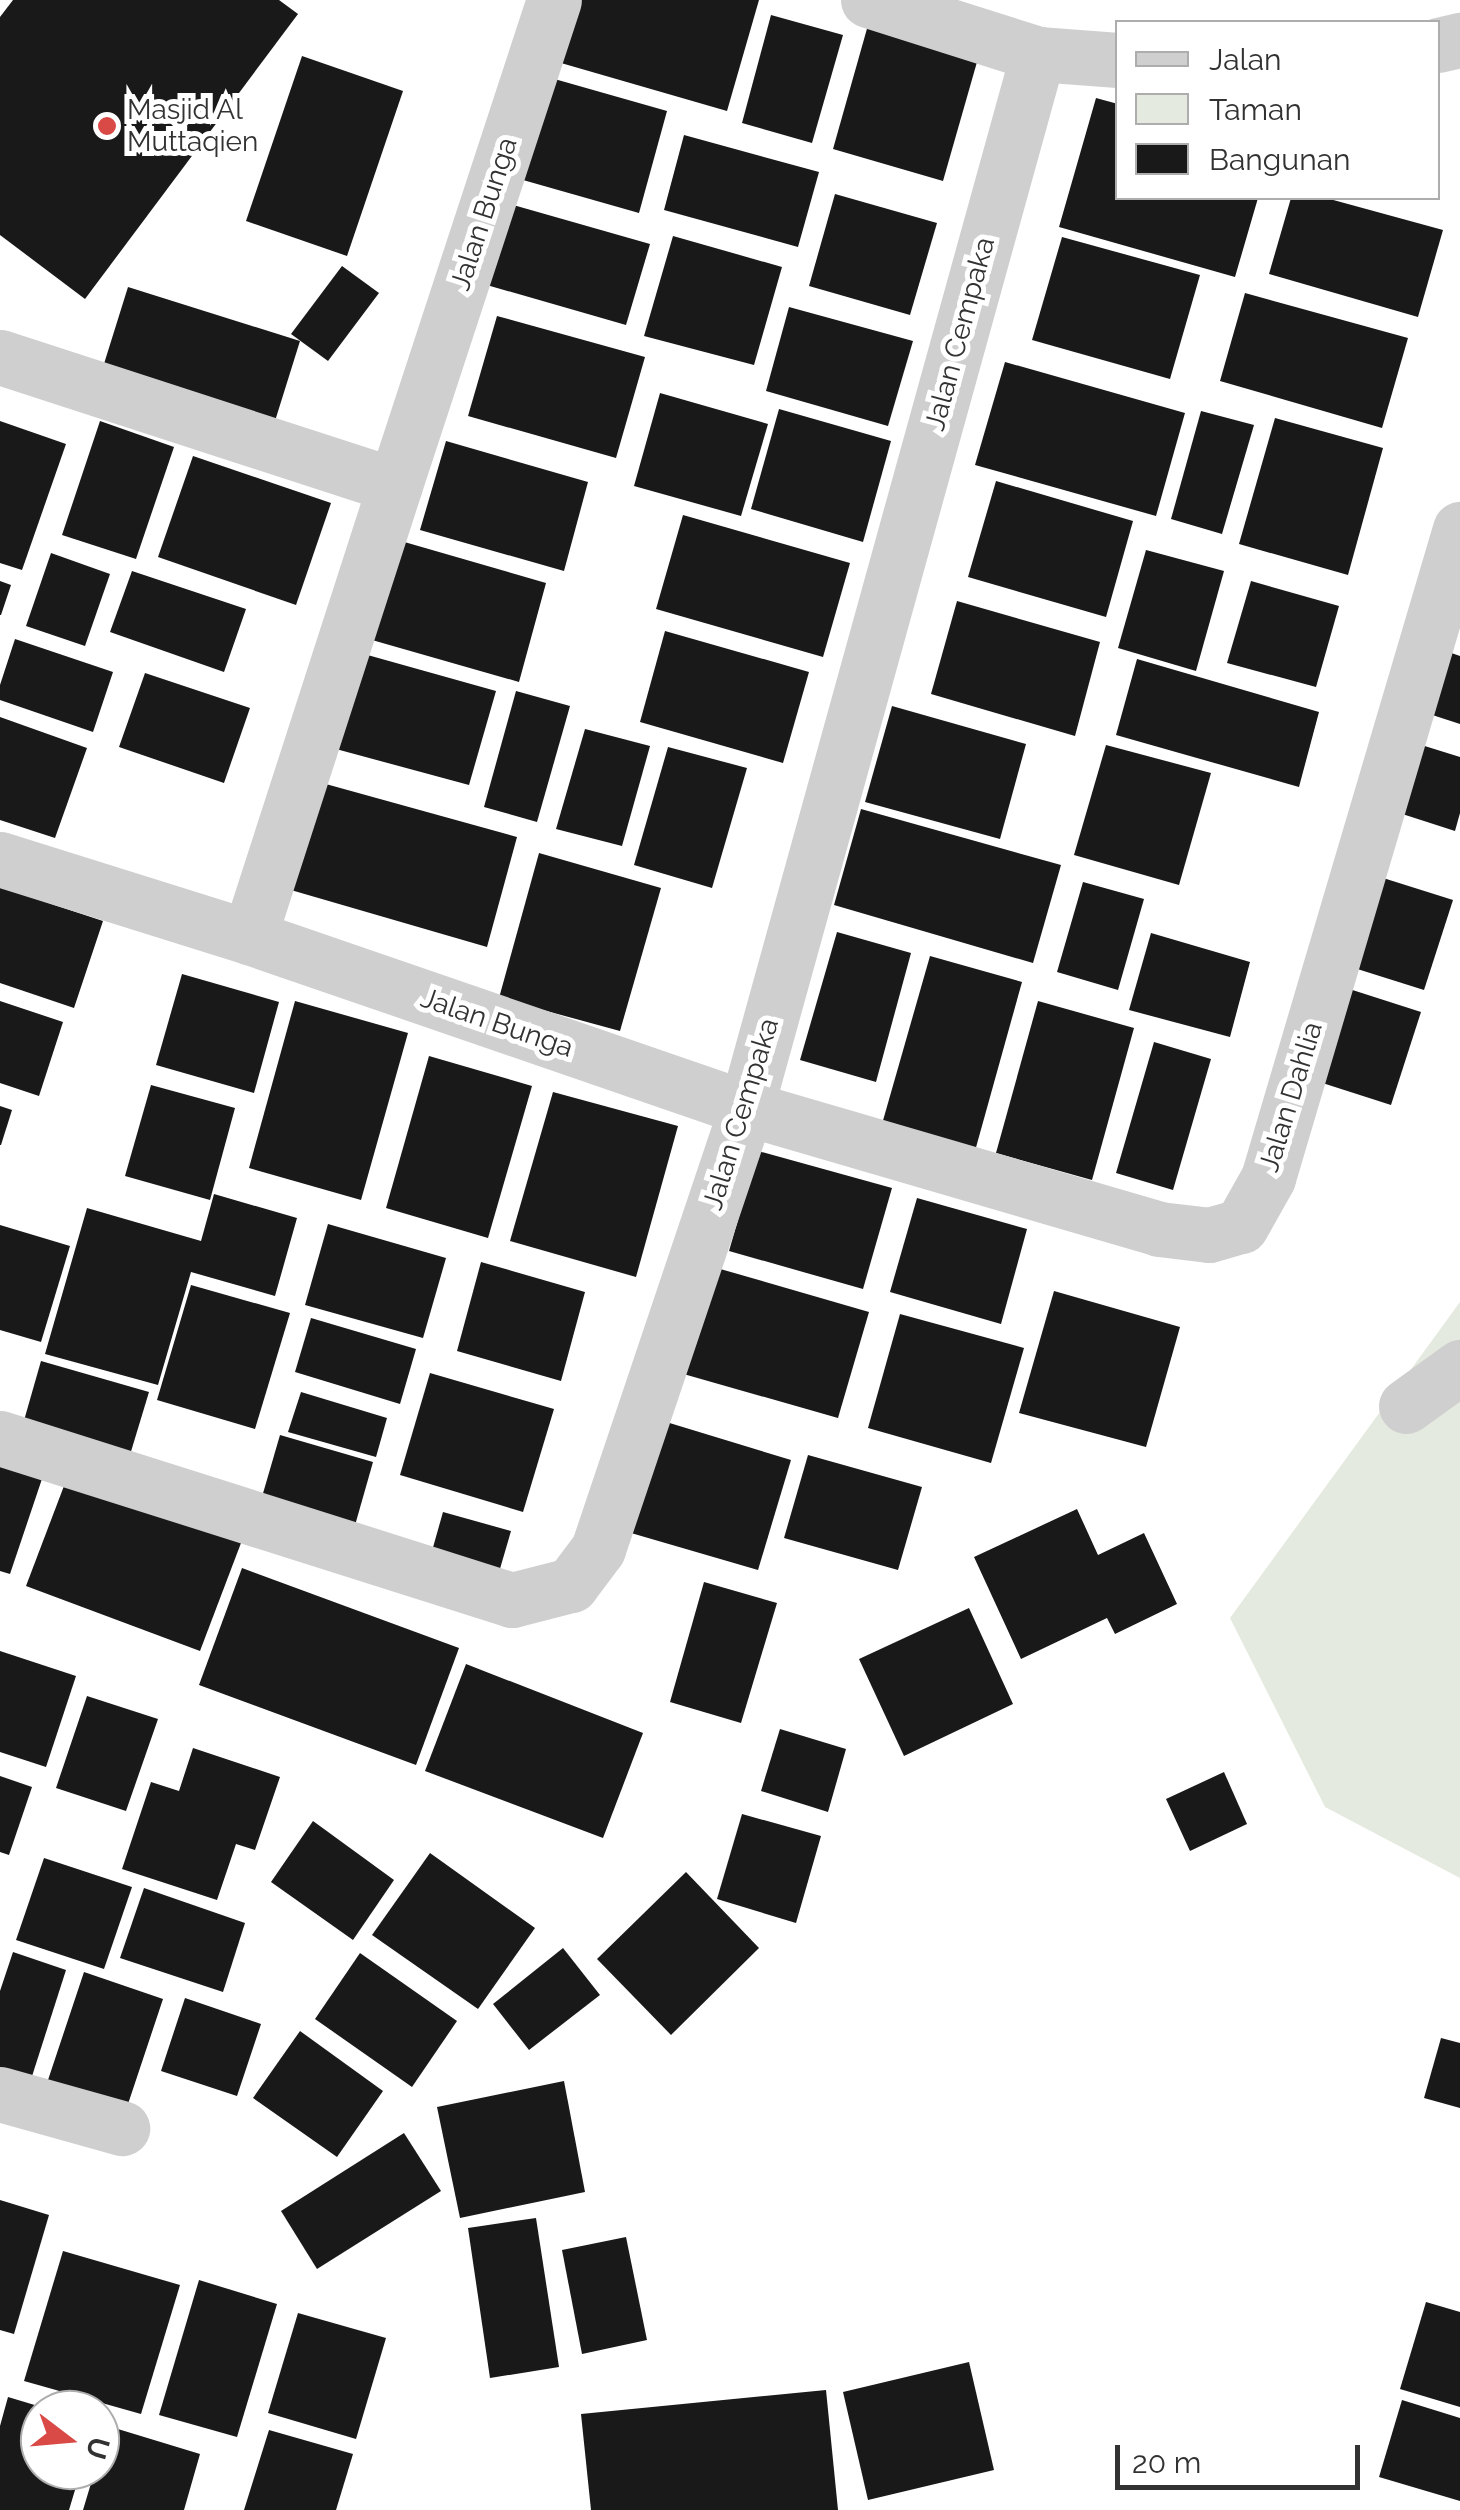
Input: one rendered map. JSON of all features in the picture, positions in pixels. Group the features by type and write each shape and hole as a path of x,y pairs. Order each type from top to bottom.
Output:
{"street":[{"name":"Jalan Bunga","path":"248,937 554,0"},
{"path":"868,0 1038,54 1115,60"},
{"name":"Jalan Cempaka","path":"0,1438 512,1600 571,1585 598,1549 746,1108 1038,54"},
{"path":"0,357 395,485"},
{"name":"Jalan Dahlia","path":"746,1108 1159,1229 1210,1235 1242,1226 1268,1178 1460,528"},
{"name":"Jalan Bunga","path":"0,859 248,937 746,1108"},
{"path":"1406,1406 1460,1367"},
{"path":"0,2094 122,2128"}],"green space":[{"path":"1460,1302 1460,1878 1325,1807 1230,1618"}],"building":[{"name":"Masjid Al Muttaqien","path":"13,0 279,0 298,14 85,299 0,235 0,17"},
{"path":"579,0 759,0 727,111 561,63"},
{"path":"771,15 843,35 812,143 742,123"},
{"path":"870,18 981,48 943,181 833,149"},
{"path":"302,56 403,91 347,256 246,221"},
{"path":"551,78 667,111 639,213 523,180"},
{"path":"1096,98 1115,103 1115,200 1257,200 1235,277 1059,227"},
{"path":"684,135 819,172 798,247 664,210"},
{"path":"835,194 937,223 910,315 809,286"},
{"path":"496,200 650,244 626,325 473,281"},
{"path":"1290,200 1333,200 1443,230 1418,317 1269,274"},
{"path":"673,236 782,267 754,365 644,336"},
{"path":"1062,237 1200,275 1170,379 1032,340"},
{"path":"342,266 379,293 328,361 291,334"},
{"path":"128,287 300,341 275,421 103,367"},
{"path":"1245,293 1408,338 1382,428 1220,381"},
{"path":"789,307 913,341 888,426 766,391"},
{"path":"497,316 645,357 616,458 468,416"},
{"path":"1005,362 1185,413 1156,516 975,465"},
{"path":"660,393 768,424 741,516 634,486"},
{"path":"779,409 891,441 863,542 751,509"},
{"path":"1201,411 1254,425 1222,534 1171,519"},
{"path":"1275,418 1383,448 1348,575 1239,544"},
{"path":"0,421 66,444 22,570 0,563"},
{"path":"100,421 174,447 136,559 62,535"},
{"path":"446,441 588,482 564,571 420,530"},
{"path":"193,456 331,503 296,605 158,557"},
{"path":"996,481 1133,521 1106,617 968,577"},
{"path":"683,515 850,563 823,657 656,609"},
{"path":"394,539 546,583 519,682 365,638"},
{"path":"1146,550 1224,571 1196,671 1118,648"},
{"path":"51,553 110,574 85,646 26,626"},
{"path":"132,571 246,609 224,672 110,632"},
{"path":"0,581 11,585 1,615 0,615"},
{"path":"1251,581 1339,606 1316,687 1227,663"},
{"path":"957,601 1100,642 1075,736 931,694"},
{"path":"665,631 809,672 783,763 640,722"},
{"path":"15,639 113,672 93,732 0,700 0,685"},
{"path":"1437,648 1460,656 1460,724 1417,710"},
{"path":"364,654 496,691 469,785 336,749"},
{"path":"1137,659 1319,712 1299,787 1116,735"},
{"path":"145,673 250,708 224,783 119,747"},
{"path":"516,691 570,706 537,822 484,807"},
{"path":"892,706 1026,744 1000,839 865,802"},
{"path":"0,717 87,748 55,838 0,820"},
{"path":"585,729 650,746 622,846 556,829"},
{"path":"1415,743 1460,757 1460,813 1455,831 1393,811"},
{"path":"1106,745 1211,773 1179,885 1074,855"},
{"path":"668,747 747,768 712,888 634,865"},
{"path":"315,781 517,837 487,947 284,888"},
{"path":"861,809 1061,865 1033,963 834,905"},
{"path":"539,853 661,888 620,1031 499,998"},
{"path":"1380,877 1453,900 1424,990 1351,967"},
{"path":"1083,882 1144,899 1118,990 1057,972"},
{"path":"0,887 103,921 74,1008 0,983"},
{"path":"837,932 911,953 876,1082 800,1060"},
{"path":"1151,933 1250,962 1230,1037 1129,1010"},
{"path":"930,956 1022,982 975,1151 882,1124"},
{"path":"182,974 279,1002 254,1093 156,1065"},
{"path":"1340,986 1421,1012 1391,1105 1310,1079"},
{"path":"0,1001 63,1022 39,1096 0,1083"},
{"path":"295,1001 408,1033 361,1200 249,1168"},
{"path":"1038,1001 1134,1028 1092,1180 996,1153"},
{"path":"1154,1042 1211,1059 1173,1190 1116,1173"},
{"path":"429,1056 532,1086 488,1238 386,1208"},
{"path":"151,1085 235,1108 210,1200 125,1176"},
{"path":"553,1092 678,1126 636,1277 510,1241"},
{"path":"0,1106 12,1110 1,1145 0,1145"},
{"path":"758,1151 892,1188 863,1289 729,1251"},
{"path":"214,1194 297,1218 275,1296 191,1272 158,1385 45,1354 87,1208 201,1241"},
{"path":"917,1198 1027,1229 1001,1324 890,1292"},
{"path":"328,1224 446,1258 423,1338 305,1305"},
{"path":"0,1225 70,1246 41,1342 0,1330"},
{"path":"481,1262 585,1292 561,1381 457,1351"},
{"path":"710,1266 869,1312 838,1418 680,1373"},
{"path":"191,1285 290,1313 255,1429 157,1400"},
{"path":"1054,1291 1180,1327 1146,1447 1019,1413"},
{"path":"900,1314 1024,1348 991,1463 868,1428"},
{"path":"311,1318 416,1349 400,1404 295,1372"},
{"path":"41,1361 149,1392 126,1468 19,1438"},
{"path":"430,1373 554,1409 523,1512 400,1475"},
{"path":"301,1392 387,1418 376,1457 288,1432"},
{"path":"663,1421 791,1460 758,1570 631,1533"},
{"path":"280,1435 373,1462 350,1543 257,1514"},
{"path":"0,1448 47,1464 10,1574 0,1571"},
{"path":"808,1455 922,1487 898,1570 784,1538"},
{"path":"67,1478 241,1543 200,1651 26,1586"},
{"path":"1077,1509 1098,1555 1144,1533 1177,1604 1115,1634 1107,1618 1021,1659 974,1557"},
{"path":"443,1512 511,1531 497,1579 430,1558"},
{"path":"242,1568 459,1648 416,1765 199,1685"},
{"path":"704,1582 777,1603 741,1723 670,1702"},
{"path":"969,1608 1013,1704 904,1756 859,1659"},
{"path":"0,1651 76,1676 46,1767 0,1752"},
{"path":"466,1664 643,1733 603,1838 425,1771"},
{"path":"87,1696 158,1719 126,1811 56,1788"},
{"path":"780,1729 846,1749 828,1812 761,1791"},
{"path":"193,1748 280,1777 255,1850 236,1844 217,1900 122,1869 151,1782 179,1791"},
{"path":"1224,1772 1247,1824 1190,1851 1166,1799"},
{"path":"0,1776 32,1787 9,1855 0,1852"},
{"path":"742,1814 821,1836 796,1923 717,1899"},
{"path":"313,1821 394,1880 353,1940 271,1882"},
{"path":"430,1853 535,1928 478,2009 372,1935"},
{"path":"44,1858 132,1887 104,1969 16,1940"},
{"path":"686,1872 759,1948 671,2035 597,1959"},
{"path":"144,1888 245,1923 223,1992 120,1958"},
{"path":"563,1948 600,1995 529,2050 493,2004"},
{"path":"13,1952 66,1970 26,2095 0,2086 0,1991"},
{"path":"360,1953 457,2021 412,2087 315,2019"},
{"path":"84,1972 163,1999 125,2113 46,2086"},
{"path":"185,1998 261,2024 237,2096 161,2071"},
{"path":"300,2031 383,2091 337,2157 253,2098"},
{"path":"1441,2038 1460,2043 1460,2108 1424,2098"},
{"path":"564,2081 585,2192 460,2218 437,2107"},
{"path":"404,2133 441,2191 317,2269 281,2211"},
{"path":"0,2200 49,2215 14,2334 0,2330"},
{"path":"536,2218 559,2367 490,2378 468,2228"},
{"path":"626,2237 647,2340 582,2354 562,2250"},
{"path":"63,2251 180,2285 141,2414 120,2408 120,2390 56,2390 24,2381"},
{"path":"199,2280 277,2304 237,2437 159,2415"},
{"path":"1426,2302 1460,2312 1460,2407 1400,2389"},
{"path":"298,2313 386,2338 356,2439 268,2413"},
{"path":"969,2362 994,2470 868,2500 843,2392"},
{"path":"826,2390 838,2510 591,2510 581,2414"},
{"path":"8,2397 20,2401 20,2490 75,2490 69,2510 0,2510 0,2426"},
{"path":"1402,2400 1460,2418 1460,2501 1379,2477"},
{"path":"120,2430 200,2454 184,2510 83,2510 89,2490 120,2490"},
{"path":"269,2430 353,2454 336,2510 244,2510"}],"place":[{"name":"Masjid Al Muttaqien","path":"107,126"}]}
